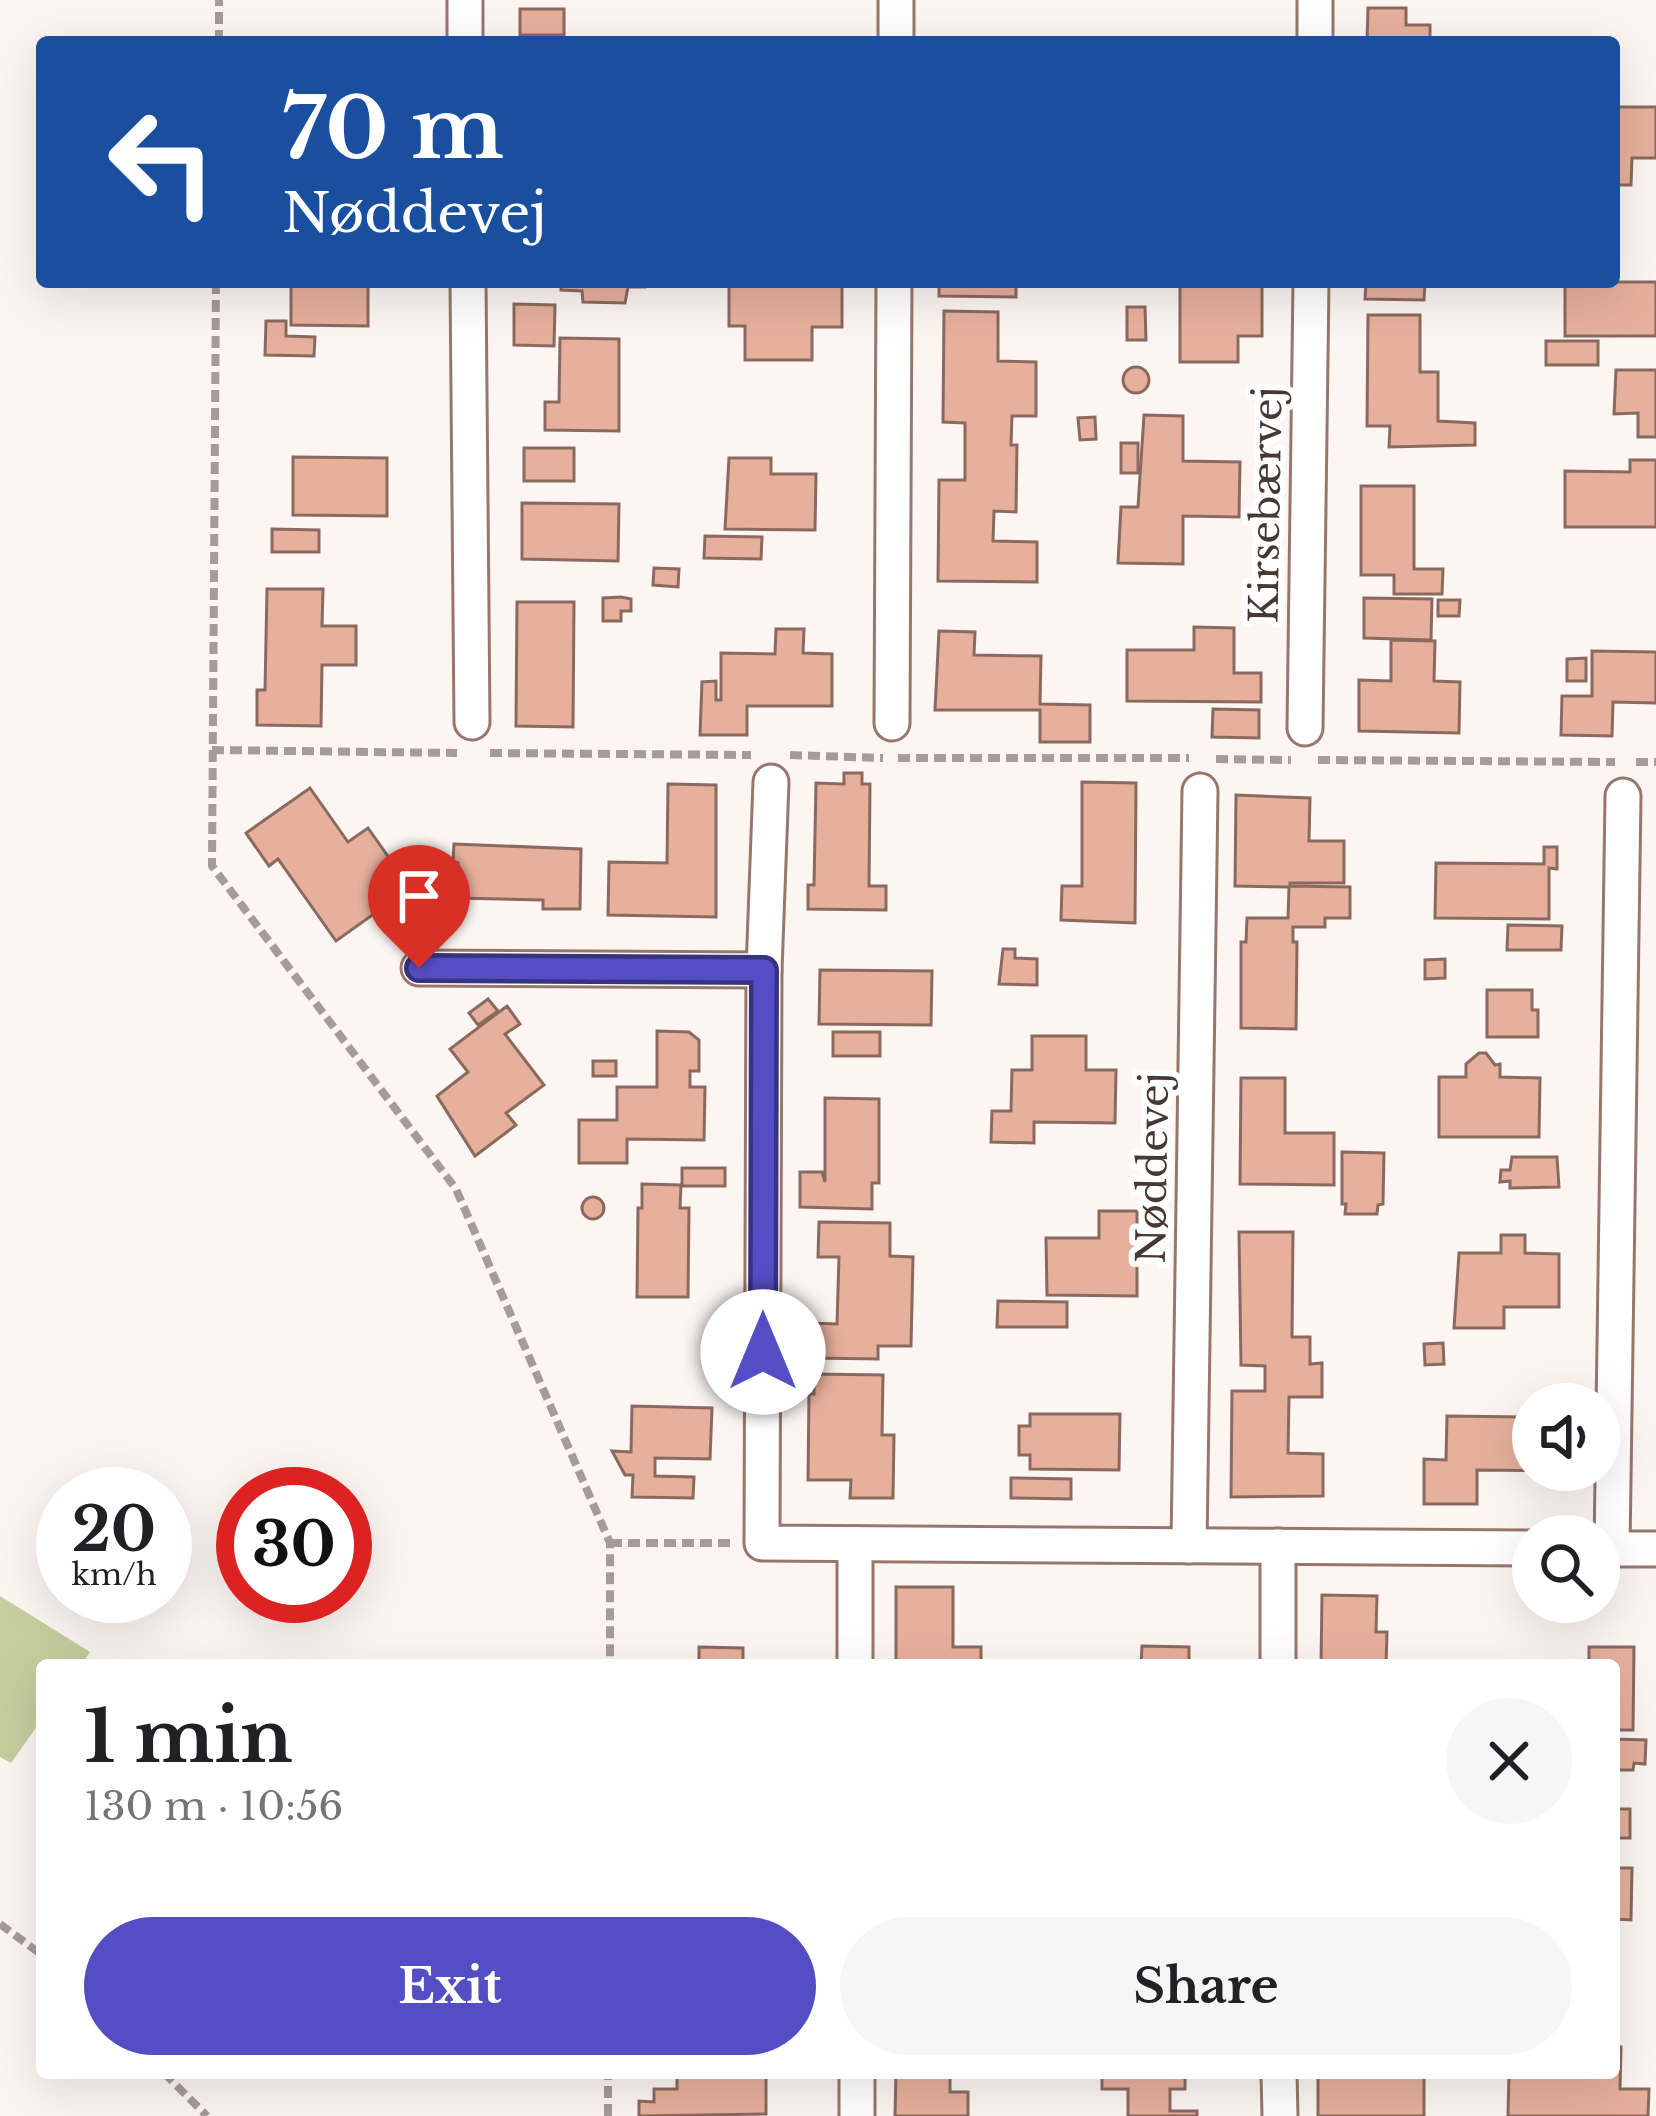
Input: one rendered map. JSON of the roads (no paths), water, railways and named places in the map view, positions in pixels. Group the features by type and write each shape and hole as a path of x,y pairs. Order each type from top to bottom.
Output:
{"street":[{"path":"465,0 465,36"},
{"path":"896,0 896,36"},
{"path":"1315,0 1315,36"},
{"path":"467,288 472,722"},
{"path":"892,723 894,288"},
{"name":"Kirsebærvej","path":"1305,728 1311,288"},
{"path":"770,764 764,970 762,1543 1512,1548"},
{"name":"Nøddevej","path":"1189,1546 1200,791"},
{"path":"1607,1515 1623,796"},
{"path":"419,968 764,970"},
{"path":"855,1544 855,1659"},
{"path":"1278,1546 1278,1659"},
{"path":"1620,1549 1656,1549"},
{"path":"857,2079 857,2116"},
{"path":"1280,2079 1280,2116"}]}
